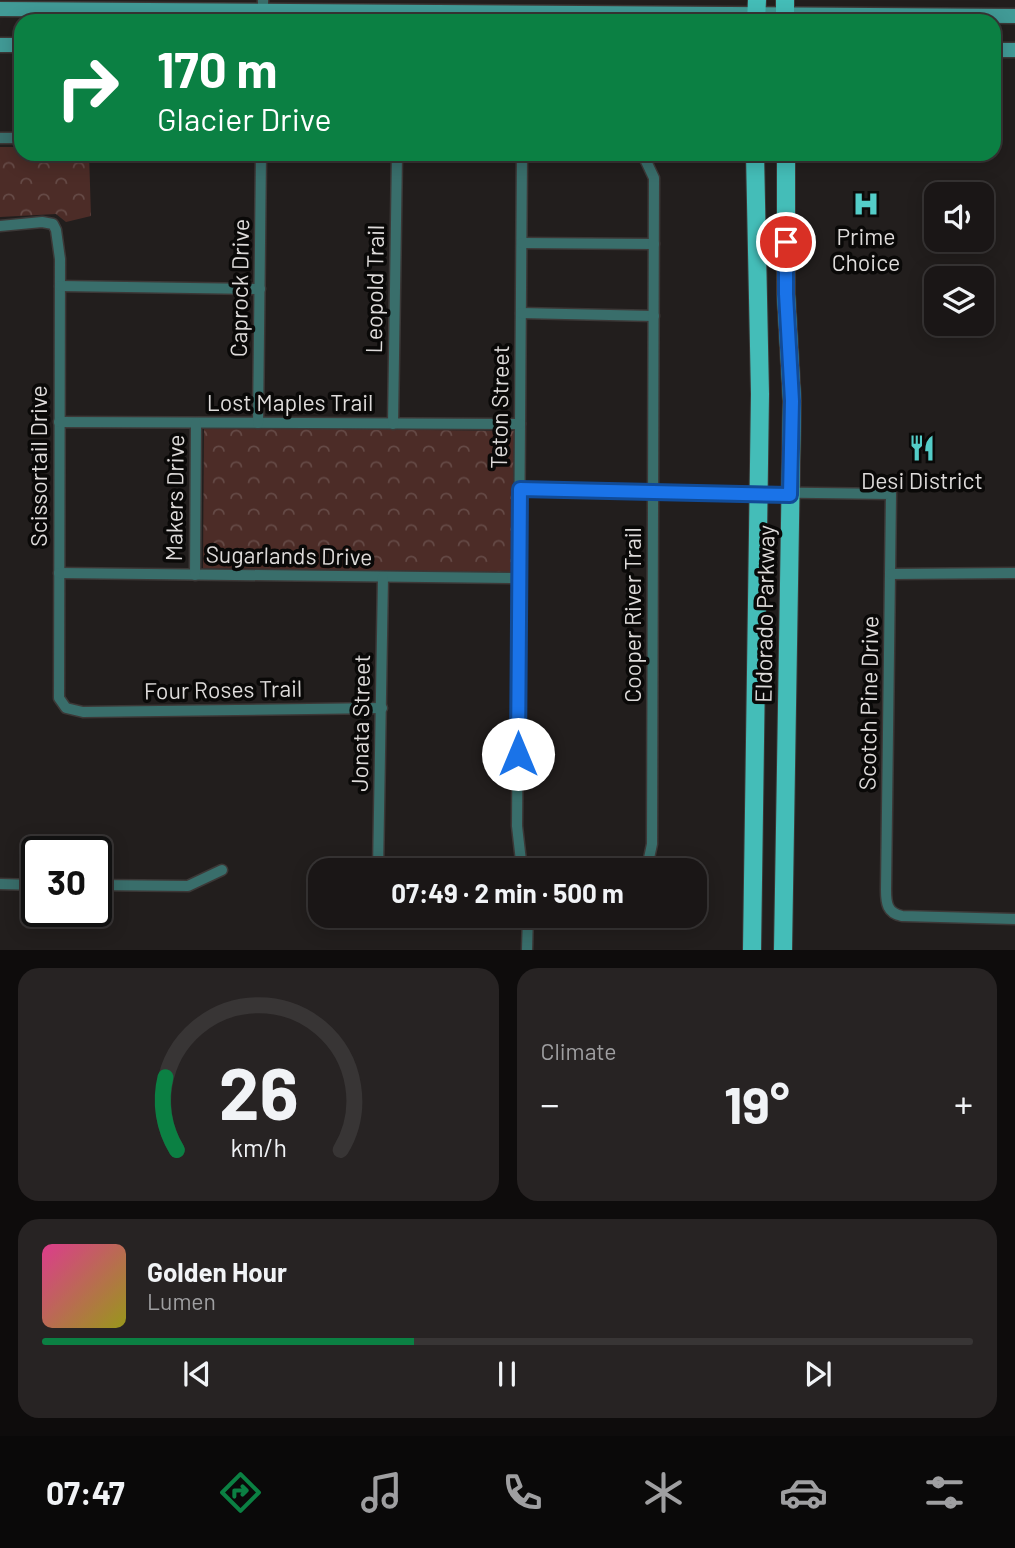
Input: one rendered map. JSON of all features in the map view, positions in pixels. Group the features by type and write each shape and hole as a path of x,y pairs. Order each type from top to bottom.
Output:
{"main road":[{"path":"0,9 900,14"},
{"name":"Eldorado Parkway","path":"752,950 760,394 755,161"},
{"name":"Eldorado Parkway","path":"783,950 792,401 786,294 786,161"},
{"path":"757,294 786,294"}],"street":[{"name":"Caprock Drive","path":"258,423 261,161"},
{"name":"Leopold Trail","path":"393,424 397,161"},
{"name":"Teton Street","path":"521,858 517,826 522,161"},
{"name":"Cooper River Trail","path":"646,161 654,178 652,844 649,858"},
{"name":"Scissortail Drive","path":"0,226 42,222 52,224 56,230 60,259 59,698 66,708"},
{"path":"522,243 654,244"},
{"path":"60,286 260,289"},
{"path":"521,313 654,316"},
{"name":"Lost Maples Trail","path":"59,422 520,425"},
{"name":"Makers Drive","path":"195,575 196,423"},
{"path":"520,489 790,495"},
{"name":"Scotch Pine Drive","path":"790,495 891,494 886,890 891,912 902,916 1015,919"},
{"name":"Sugarlands Drive","path":"59,573 519,578"},
{"path":"891,573 1015,573"},
{"name":"Jonata Street","path":"377,858 383,577"},
{"name":"Four Roses Trail","path":"66,708 82,712 382,708"},
{"path":"112,885 188,886 222,870"},
{"path":"0,884 21,885"},
{"path":"527,950 528,928"}],"green space":[{"path":"0,147 14,147 14,161 89,161 91,216 66,222 56,214 0,217"},
{"path":"204,427 514,431 512,572 203,568"}],"place":[{"name":"Prime Choice","path":"866,204"},
{"name":"Desi District","path":"922,448"}],"route":[{"path":"518,754 520,489 790,495 792,401 786,242"}]}
